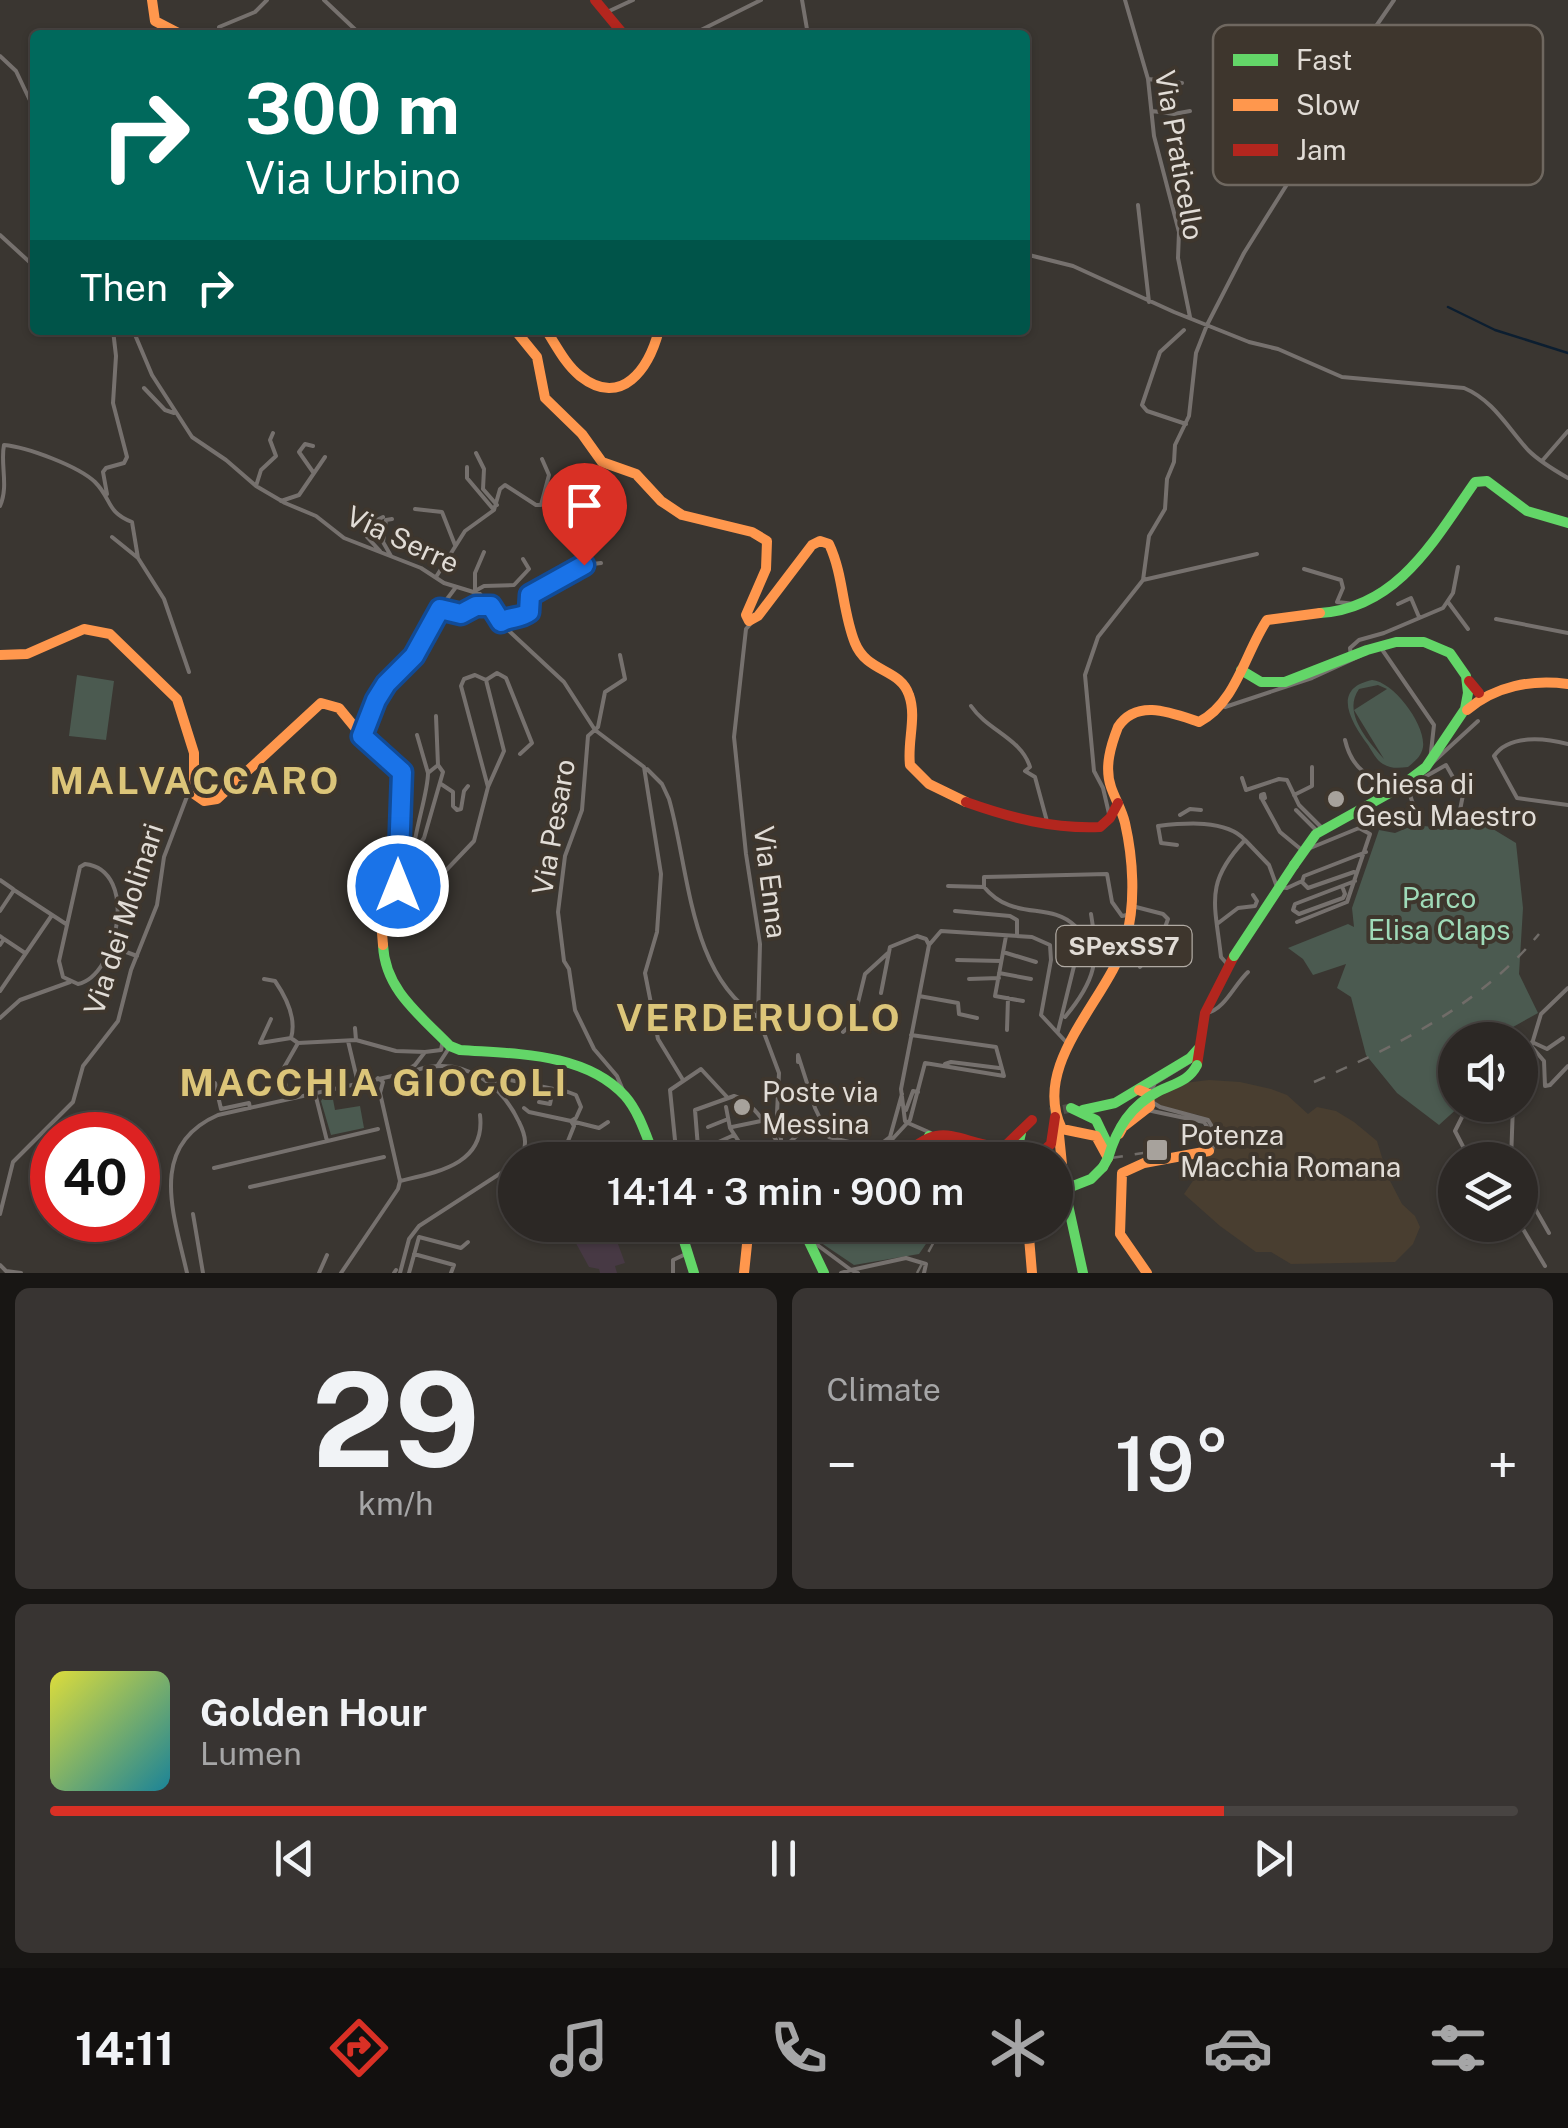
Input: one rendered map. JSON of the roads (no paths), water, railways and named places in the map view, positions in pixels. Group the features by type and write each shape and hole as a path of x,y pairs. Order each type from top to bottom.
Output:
{"main road":[{"path":"152,0 156,20 173,30"},
{"path":"596,0 619,30"},
{"path":"519,335 537,357 545,398 582,434 602,462 636,474 662,502 682,515 752,532 767,540 770,549 764,572 746,615 752,622 812,545 826,542 837,561 859,653 868,665 895,676 907,690 913,720 910,764 915,774 947,794 1048,825 1100,826 1110,818 1119,802 1108,776 1120,722 1156,708 1199,722 1209,718 1244,674 1249,651 1270,618 1359,605 1402,579 1418,565 1479,480 1527,511 1568,522"},
{"path":"550,335 582,378 610,387 627,384 640,374 650,360 658,335"},
{"path":"0,655 27,654 84,629 110,634 174,694 194,753 197,798 208,802 217,799 281,744 321,703 339,708 362,736 402,772 406,859 381,921 386,974 395,989 445,1050 532,1055 598,1075 626,1096 648,1142"},
{"path":"1244,674 1263,682 1288,680 1351,650 1410,640 1443,648 1460,662 1476,696"},
{"path":"1106,1162 1116,1127 1125,1114 1160,1090 1191,1077 1204,1013 1231,960 1302,851 1321,831 1403,785 1429,763 1476,696 1536,682 1568,684"},
{"name":"SPexSS7","path":"1059,1142 1053,1110 1056,1080 1067,1042 1120,957 1131,909 1125,820 1119,802"},
{"path":"1073,1192 1106,1162 1123,1127 1144,1100 1198,1056"},
{"path":"1106,1162 1100,1132 1090,1114 1074,1109 1144,1100"},
{"path":"922,1142 928,1137 1003,1148 1032,1120 1053,1110 1051,1142"},
{"path":"1017,1142 1032,1120"},
{"path":"1058,1124 1068,1132 1100,1132"},
{"path":"928,1137 935,1142"},
{"path":"1148,1273 1120,1234 1122,1173 1144,1162 1211,1151"},
{"path":"1073,1186 1086,1182"},
{"name":"SPexSS7","path":"1073,1229 1083,1273"},
{"path":"683,1242 694,1273"},
{"path":"747,1272 749,1242"},
{"path":"809,1242 824,1273"},
{"path":"1029,1242 1032,1273"}],"street":[{"path":"219,30 255,12 268,0"},
{"path":"324,0 356,30"},
{"path":"605,14 621,0"},
{"path":"605,14 633,0"},
{"path":"701,30 761,0"},
{"path":"802,0 807,30"},
{"name":"Via Praticello","path":"1126,0 1148,78 1154,136 1179,232 1178,258 1191,319"},
{"path":"1377,25 1394,0"},
{"path":"0,56 16,72 30,101"},
{"path":"1148,78 1182,82"},
{"path":"1152,111 1190,111"},
{"path":"1110,818 1104,788 1094,771 1085,675 1098,637 1143,580 1149,536 1165,509 1167,479 1175,445 1186,424 1196,353 1207,325 1244,253 1287,185"},
{"path":"1138,204 1149,302"},
{"path":"0,236 30,263"},
{"path":"1030,255 1066,263 1149,302 1342,377 1464,388 1477,394 1542,462 1568,478"},
{"path":"1184,330 1160,352 1142,404 1146,411 1186,424"},
{"path":"107,499 103,472 124,463 127,457 113,404 114,335"},
{"name":"Via Serre","path":"135,335 152,375 192,437 256,486 316,516 344,538 456,588 475,591 501,622 564,682 594,730 644,767"},
{"path":"144,388 166,410 176,413"},
{"path":"1542,462 1568,431"},
{"path":"256,486 263,466 276,456 270,440 273,433"},
{"path":"313,472 299,452 305,444 314,446"},
{"path":"0,506 5,487 1,452 4,446 59,462 95,482 117,516 132,522 138,558"},
{"path":"476,453 484,470 483,489 495,507"},
{"path":"281,501 298,494 325,457"},
{"path":"436,578 465,532 486,519 495,507 500,489 505,486 542,505 549,475 542,459"},
{"path":"467,468 467,478 495,507"},
{"path":"414,508 442,512 455,545"},
{"path":"380,551 367,537 367,525 382,517"},
{"path":"391,556 383,542 386,520 392,519"},
{"path":"112,537 138,558 164,599 189,672"},
{"path":"484,552 475,573 475,591 484,586 514,585 529,569 523,559"},
{"path":"1143,580 1257,554"},
{"path":"501,622 529,612 530,595 584,565 601,562"},
{"path":"1351,650 1432,614 1448,602 1458,567"},
{"path":"1304,569 1341,580 1343,588 1337,602 1359,605"},
{"path":"362,736 386,684 414,656 456,588"},
{"path":"1398,604 1412,598 1419,617"},
{"path":"1448,602 1468,629"},
{"path":"440,609 461,614 476,606 491,606"},
{"path":"1496,619 1568,633"},
{"name":"Via Enna","path":"752,622 746,630 734,737 760,944 758,1017 778,1072 780,1142"},
{"path":"1216,711 1312,678 1380,645 1434,726 1429,763 1436,763 1478,721"},
{"name":"Via Pesaro","path":"620,655 625,679 605,692 603,713 588,736 582,810 565,856 558,912 575,1010 594,1049 617,1076 626,1096"},
{"path":"486,680 497,673 506,678 532,743 520,754"},
{"path":"486,680 468,676 462,686 488,787"},
{"path":"436,716 440,783 420,838 406,859 418,885 428,887 474,841 488,787 504,750 486,680"},
{"path":"971,706 999,734 1025,751 1030,767 1025,771 1035,776 1048,825"},
{"path":"416,735 428,773 420,838"},
{"path":"1568,744 1529,738 1495,751 1496,762 1517,798 1568,804"},
{"path":"1345,740 1352,761 1363,773 1403,785 1446,765 1464,795 1459,815"},
{"path":"428,773 438,765"},
{"path":"644,767 662,784 668,799 691,902 712,968 758,1017"},
{"path":"644,767 661,874 657,932 645,974 658,1039 683,1080"},
{"path":"1294,795 1312,786 1312,768"},
{"path":"1242,778 1246,790 1287,780 1299,806 1321,831"},
{"name":"Via dei Molinari","path":"0,1214 12,1162 73,1102 82,1066 118,1021 157,905 164,857 193,781"},
{"path":"440,783 453,792 456,810 461,809 468,786"},
{"path":"1403,785 1418,819"},
{"path":"1262,799 1280,832 1302,851 1364,828 1370,834 1345,903 1298,922"},
{"path":"1180,815 1190,809 1201,810"},
{"path":"1296,810 1321,831"},
{"path":"1177,844 1161,843 1158,826 1229,828 1274,871 1277,887 1287,888 1302,882 1304,876 1366,852"},
{"path":"1231,960 1221,957 1213,892 1231,854 1245,840"},
{"path":"85,864 99,867 110,878 118,897 110,946 92,979 83,984 63,977 59,965 66,924 80,868 85,864"},
{"path":"1302,882 1308,888 1354,872"},
{"path":"984,887 988,876 1107,874 1118,912 1124,916 1131,909 1163,914 1168,920 1158,946 1140,968"},
{"path":"0,880 66,924"},
{"path":"1342,886 1343,898 1299,914 1294,912 1295,904 1355,881"},
{"path":"948,886 984,887 1007,905 1055,914 1075,926 1076,958 1056,1032"},
{"path":"0,911 14,890"},
{"path":"1217,924 1238,908 1255,906 1258,901 1253,895"},
{"path":"955,911 1010,916 1016,920 1017,936"},
{"path":"1216,912 1228,914"},
{"path":"1062,1020 1088,990 1097,948 1092,914"},
{"path":"0,991 52,916"},
{"path":"884,1142 902,1094 930,945 940,931 1043,939 1050,944 1051,960 1041,1015 1067,1042"},
{"path":"1006,936 996,996 1023,1001"},
{"path":"0,945 2,937 26,953"},
{"path":"881,994 890,947 913,937 930,945"},
{"path":"110,946 137,956"},
{"path":"1004,952 1036,962"},
{"path":"843,1032 853,1023 865,974 888,953"},
{"path":"957,960 1001,961"},
{"path":"1204,1013 1218,1009 1248,972"},
{"path":"264,979 275,981 288,1005 292,1038"},
{"path":"969,979 1031,979"},
{"path":"0,1018 20,1000 70,982"},
{"path":"1538,1024 1541,1014 1568,988"},
{"path":"919,996 958,1003 959,1014 977,1018"},
{"path":"1008,998 1008,1030"},
{"path":"271,1019 260,1043 292,1038"},
{"path":"355,1028 356,1040"},
{"path":"1056,1032 1067,1042"},
{"path":"911,1035 996,1047 1004,1076 916,1062"},
{"path":"292,1038 298,1044 356,1040 396,1051 445,1050"},
{"path":"1538,1046 1547,1049 1563,1038"},
{"path":"348,1041 360,1083"},
{"path":"289,1099 282,1071 298,1044"},
{"path":"410,1050 431,1066 576,1095 581,1108 571,1121"},
{"path":"360,1083 381,1085 390,1075 431,1066 445,1050"},
{"path":"445,1050 454,1069"},
{"path":"401,1074 425,1052"},
{"path":"1538,1052 1544,1061 1545,1086 1568,1066"},
{"path":"798,1062 822,1125 833,1140 843,1142"},
{"path":"890,1142 908,1124 926,1063"},
{"path":"675,1142 669,1094 683,1080 704,1070 727,1097"},
{"path":"478,1075 502,1093 525,1142"},
{"path":"490,1082 510,1080"},
{"path":"215,1083 221,1109 249,1103 250,1108"},
{"path":"187,1273 168,1186 174,1162 201,1124 250,1108 360,1083 381,1085"},
{"path":"502,1083 502,1093"},
{"path":"341,1273 400,1181 381,1085"},
{"path":"539,1102 550,1104 553,1088"},
{"path":"904,1114 913,1091 918,1092"},
{"path":"316,1093 327,1141"},
{"path":"902,1094 908,1124 928,1137"},
{"path":"697,1142 694,1110 727,1097 745,1100 777,1142"},
{"path":"1144,1100 1204,1122 1212,1134 1211,1151"},
{"path":"726,1107 730,1128 739,1142"},
{"path":"526,1110 599,1128 608,1122"},
{"path":"400,1181 452,1166 470,1156 480,1137 480,1115"},
{"path":"708,1127 728,1119"},
{"path":"214,1168 378,1129 385,1120"},
{"path":"730,1128 761,1120"},
{"path":"568,1141 574,1126 571,1121"},
{"path":"908,1124 928,1137"},
{"path":"788,1142 822,1125"},
{"path":"378,1129 388,1134"},
{"path":"718,1142 734,1135"},
{"path":"384,1157 392,1144"},
{"path":"250,1187 384,1157 396,1163"},
{"path":"396,1272 414,1231 498,1175"},
{"path":"194,1214 203,1273"},
{"path":"1538,1214 1549,1233"},
{"path":"408,1273 419,1237 461,1248 468,1242"},
{"path":"817,1242 858,1273"},
{"path":"1531,1242 1545,1266"},
{"path":"673,1273 673,1260 688,1253"},
{"path":"319,1273 326,1254"},
{"path":"414,1254 454,1265 452,1273"},
{"path":"841,1273 906,1258 926,1264 924,1273"},
{"path":"0,1265 5,1272 21,1273"}],"waterway":[{"path":"1448,307 1495,330 1568,353"}],"tunnel":[{"path":"1050,1112 1071,1108"}],"railway":[{"path":"1314,1082 1406,1038 1464,1003 1516,960 1539,934"},
{"path":"1111,1158 1156,1151 1201,1134"},
{"path":"917,1273 934,1242"}],"place":[{"name":"Chiesa di Gesù Maestro","path":"1336,799"},
{"name":"Poste via Messina","path":"742,1107"},
{"name":"Potenza Macchia Romana","path":"1157,1150"}],"district":[{"name":"MALVACCARO","path":"195,780"},
{"name":"VERDERUOLO","path":"759,1017"},
{"name":"MACCHIA GIOCOLI","path":"374,1082"}],"park label":[{"name":"Parco Elisa Claps","path":"1439,913"}]}
